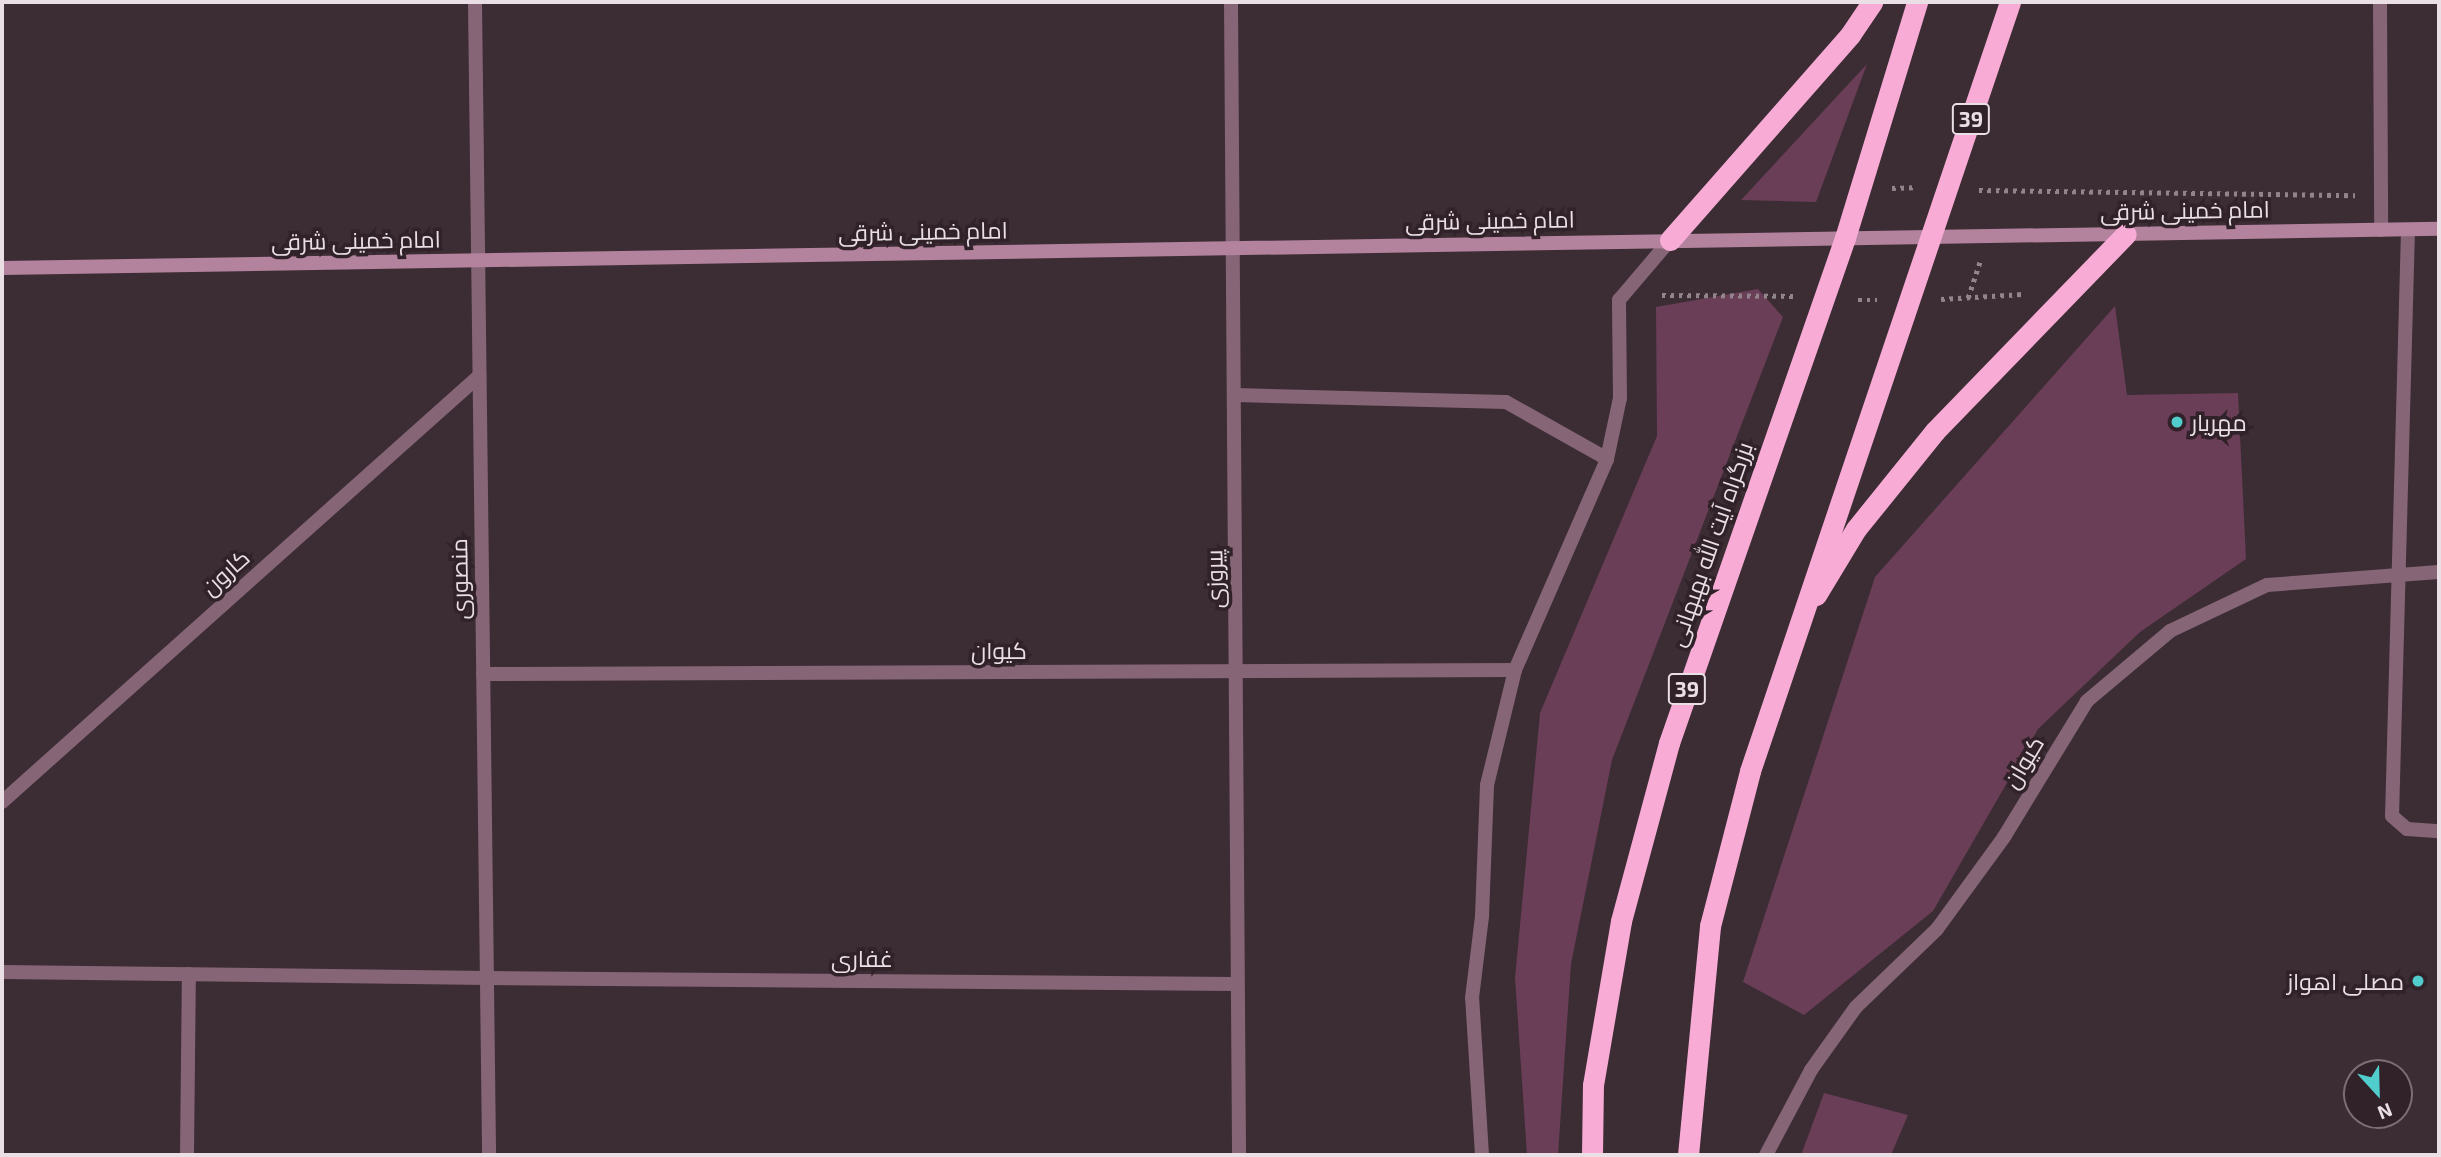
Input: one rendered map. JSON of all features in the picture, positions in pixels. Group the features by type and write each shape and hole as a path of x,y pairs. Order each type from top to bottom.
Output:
{"highway":[{"path":"1670,240 1850,35 1872,2"},
{"name":"بزرگراه آیت الله بهبهانی","path":"1592,1155 1593,1085 1622,921 1669,743 1845,238 1917,2"},
{"name":"39","path":"1688,1155 1710,926 1794,633 2010,2"},
{"path":"1794,633 1856,529 1935,431 2126,234"}],"main road":[{"name":"امام خمینی شرقی","path":"2,268 2439,229"}],"street":[{"name":"منصوری","path":"475,2 489,1155"},
{"name":"پیروزی","path":"1231,2 1238,672 1236,984 1239,1155"},
{"path":"2379,2 2381,230"},
{"path":"2408,230 2402,573 2392,816 2397,823 2439,831"},
{"path":"1482,1155 1472,998 1482,916 1487,785 1515,670 1607,459 1620,398 1619,300 1670,240"},
{"name":"کارون","path":"2,802 479,376"},
{"path":"1235,395 1506,402 1607,459"},
{"name":"کیوان","path":"1766,1155 1811,1070 1856,1007 1937,929 2004,837 2087,701 2170,631 2267,584 2439,572"},
{"name":"کیوان","path":"483,674 1515,670"},
{"name":"غفاری","path":"2,971 1236,984"},
{"path":"187,1155 189,974"}],"path":[{"path":"1860,189 1948,186 2005,193 2381,195"}],"shaded area":[{"path":"1867,64 1816,202 1741,200"},
{"path":"1758,289 1783,317 1612,760 1571,964 1558,1155 1527,1155 1515,978 1540,713 1657,436 1656,307"},
{"path":"2115,306 2127,395 2238,393 2246,559 2140,632 2038,729 1933,911 1804,1015 1743,982 1875,577"},
{"path":"1824,1093 1908,1115 1891,1155 1801,1155"}],"place":[{"name":"مهریار","path":"2177,422"},
{"name":"مصلی اهواز","path":"2418,981"}]}
